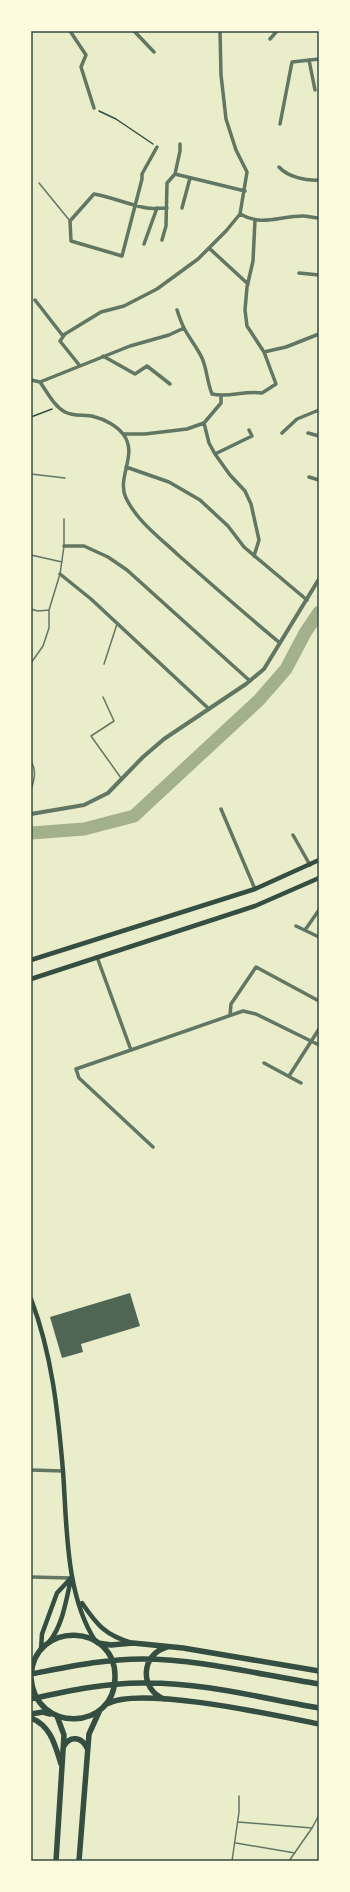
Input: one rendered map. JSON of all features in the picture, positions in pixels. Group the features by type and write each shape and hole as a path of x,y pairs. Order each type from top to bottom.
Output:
{"highway":[{"path":"31,1661 48,1643 59,1637 71,1635 83,1636 97,1642 110,1644 136,1644 171,1647 319,1671"},
{"path":"79,1861 90,1729 112,1693 116,1675 111,1658 97,1642"},
{"path":"168,1700 160,1697 152,1690 147,1681 146,1672 148,1662 153,1654 160,1649 171,1647"},
{"path":"40,1650 34,1661 31,1676 33,1691 45,1709 56,1716 63,1732 56,1861"},
{"path":"31,1676 96,1662 160,1660 187,1662 319,1684"},
{"path":"31,1698 103,1685 154,1683 195,1686 319,1708"},
{"path":"31,1714 45,1712 69,1719 81,1719 94,1714 103,1707 116,1701 168,1700 208,1704 319,1724"},
{"path":"31,1718 39,1722 49,1732 55,1745 62,1768"},
{"path":"63,1749 68,1740 77,1738 84,1742 88,1750"}],"main road":[{"path":"31,960 255,889 319,860"},
{"path":"31,979 97,956 254,906 319,878"},
{"path":"32,1302 41,1325 55,1390 71,1578 89,1630 97,1642"},
{"path":"48,1643 55,1634 71,1578"},
{"path":"40,1650 41,1635 57,1593 71,1578"},
{"path":"78,1597 97,1625 110,1634 136,1644"}],"street":[{"path":"70,31 86,55 81,67 94,108"},
{"path":"134,31 154,52"},
{"path":"80,366 60,341 63,336 81,323 101,312 124,306 157,289 198,259 240,214 247,172 236,150 226,119 221,75 220,31"},
{"path":"270,39 278,31"},
{"path":"280,124 292,62 319,59"},
{"path":"309,60 315,90"},
{"path":"162,240 166,226 167,183 175,174 180,144"},
{"path":"157,146 142,174 142,179 135,204 122,256 71,241 70,221 94,194 135,204 147,208 167,208"},
{"path":"279,167 283,172 299,178 319,180"},
{"path":"175,174 245,191"},
{"path":"182,208 190,178"},
{"path":"144,244 157,208"},
{"path":"240,214 261,221 302,216 319,218"},
{"path":"177,310 184,328 203,359 207,370 207,380 212,394 221,396 250,391 262,393 276,384 264,352 247,326 245,310 248,284 253,261 255,220"},
{"path":"209,248 248,284"},
{"path":"299,273 319,275"},
{"path":"35,300 63,336"},
{"path":"31,380 40,382 130,346 169,335 184,328"},
{"path":"264,352 286,347 319,334"},
{"path":"104,356 135,374 147,366 170,384"},
{"path":"40,382 65,412 95,417 113,425 124,434 129,448 123,481 125,497 136,515 220,594 280,643"},
{"path":"124,434 145,434 188,429 204,423 221,403 221,396"},
{"path":"282,434 297,419 319,410"},
{"path":"204,423 209,443 215,454 230,475 245,491 251,504 259,540 254,556"},
{"path":"215,454 252,436 249,430"},
{"path":"308,433 319,436"},
{"path":"126,467 169,482 200,500 228,526 244,548 307,600"},
{"path":"309,477 319,480"},
{"path":"64,546 84,546 108,557 127,570 250,681"},
{"path":"60,574 91,599 208,709"},
{"path":"31,814 84,805 97,800 108,793 143,757 164,739 250,681 264,669 319,579"},
{"path":"221,809 255,889"},
{"path":"292,835 310,865"},
{"path":"305,930 319,910"},
{"path":"296,926 319,937"},
{"path":"97,956 131,1050"},
{"path":"230,1015 231,1004 256,966 319,1001"},
{"path":"153,1147 80,1078 76,1069 243,1011 252,1012 319,1045"},
{"path":"289,1076 319,1029"},
{"path":"264,1063 301,1083"},
{"path":"31,1470 63,1471"},
{"path":"31,1576 71,1578"}],"lane":[{"path":"39,183 70,221"},
{"path":"31,474 65,478"},
{"path":"31,663 43,646 49,628 48,610 60,574 62,562 64,546 64,520"},
{"path":"31,555 62,562"},
{"path":"31,608 38,611 48,610"},
{"path":"104,664 117,623"},
{"path":"103,697 114,721 91,736 122,780"},
{"path":"31,761 35,768 35,775 31,791"},
{"path":"232,1861 236,1843 239,1796"},
{"path":"289,1861 312,1828 319,1815"},
{"path":"238,1822 312,1828"},
{"path":"236,1843 295,1853"}],"path":[{"path":"94,108 116,119 157,146"},
{"path":"31,417 60,407"}],"building":[{"path":"130,1293 140,1326 81,1344 83,1352 62,1358 50,1317"}],"waterway":[{"path":"31,833 84,829 134,816 259,700 286,669 305,633 319,612"}]}
